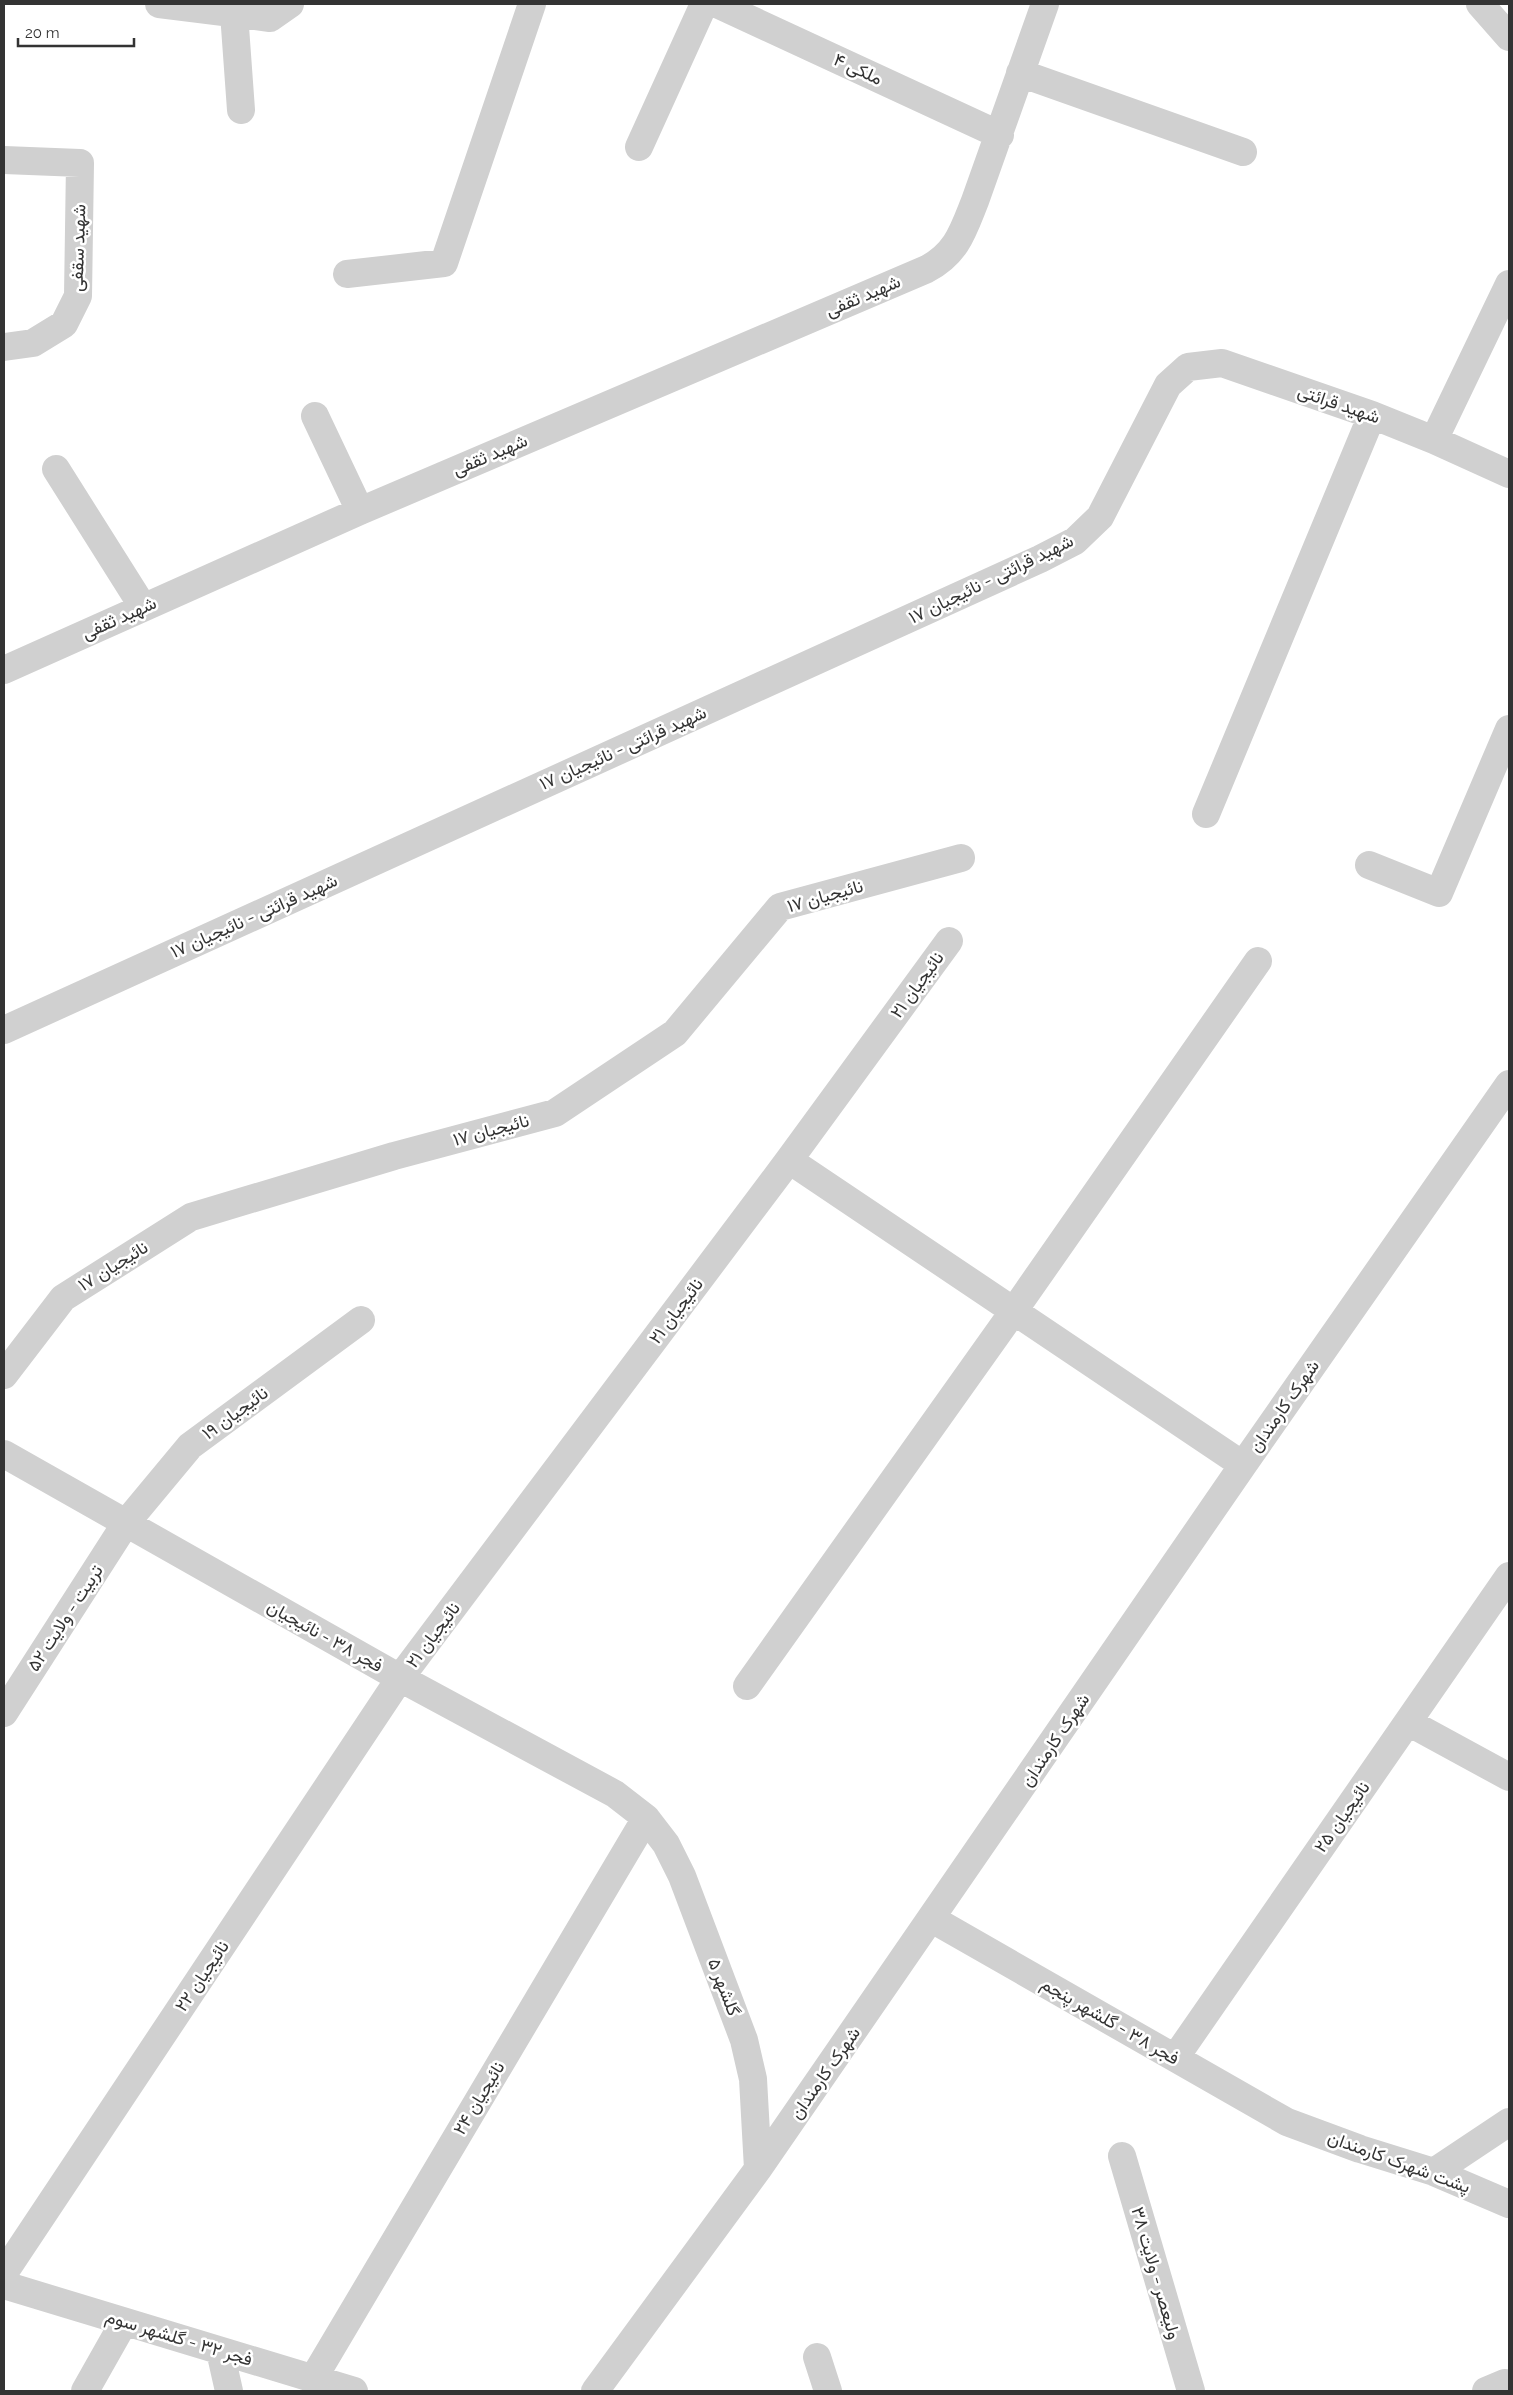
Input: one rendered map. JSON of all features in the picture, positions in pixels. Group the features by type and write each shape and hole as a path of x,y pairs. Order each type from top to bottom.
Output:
{"street":[{"path":"159,4 270,18 290,4"},
{"path":"347,274 444,263 532,4"},
{"path":"639,147 704,4"},
{"name":"ملکی ۴","path":"717,4 1000,135"},
{"name":"شهید ثقفی","path":"4,670 360,511 927,269 944,260 964,228 1000,135 1045,4"},
{"path":"1480,4 1509,37"},
{"path":"234,13 241,110"},
{"path":"1020,73 1243,152"},
{"name":"شهید سقفی","path":"4,160 80,163 78,296 64,324 33,343 4,346"},
{"path":"1434,440 1509,284"},
{"name":"شهید قرائتی","path":"1168,385 1188,367 1222,363 1372,415 1434,440 1509,474"},
{"name":"شهید قرائتی - نائیجیان ۱۷","path":"4,1030 1040,559 1075,541 1100,516 1168,385"},
{"path":"1206,814 1372,415"},
{"path":"315,416 360,511"},
{"path":"56,468 143,607"},
{"path":"1370,865 1439,894 1509,729"},
{"name":"نائیجیان ۱۷","path":"4,1375 63,1298 191,1217 394,1156 555,1113 674,1033 780,907 961,858"},
{"name":"نائیجیان ۲۱","path":"400,1678 789,1160 949,941"},
{"path":"747,1686 1258,960"},
{"name":"شهرک کارمندان","path":"595,2391 758,2170 1243,1466 1509,1084"},
{"path":"789,1160 1243,1466"},
{"name":"نائیجیان ۱۹","path":"126,1524 190,1446 361,1320"},
{"name":"فجر ۳۸ - نائیجیان","path":"4,1454 400,1678 615,1794 646,1818"},
{"name":"تربیت - ولایت ۵۲","path":"4,1713 126,1524"},
{"name":"نائیجیان ۲۵","path":"1175,2058 1408,1722 1507,1583"},
{"name":"نائیجیان ۲۲","path":"4,2273 400,1678"},
{"path":"1408,1722 1509,1777"},
{"name":"گلشهر ۵","path":"646,1818 666,1844 682,1876 744,2040 753,2079 758,2170"},
{"name":"نائیجیان ۲۴","path":"313,2379 646,1818"},
{"name":"فجر ۳۸ - گلشهر پنجم","path":"932,1919 1287,2122"},
{"name":"پشت شهرک کارمندان","path":"1287,2122 1360,2149 1434,2172 1509,2204"},
{"path":"1434,2172 1509,2122"},
{"name":"ولیعصر - ولایت ۳۸","path":"1122,2156 1190,2391"},
{"name":"فجر ۳۲ - گلشهر سوم","path":"4,2285 354,2391"},
{"path":"85,2391 124,2322"},
{"path":"220,2351 229,2391"},
{"path":"818,2357 828,2391"},
{"path":"1486,2391 1505,2383 1508,2391"}]}
